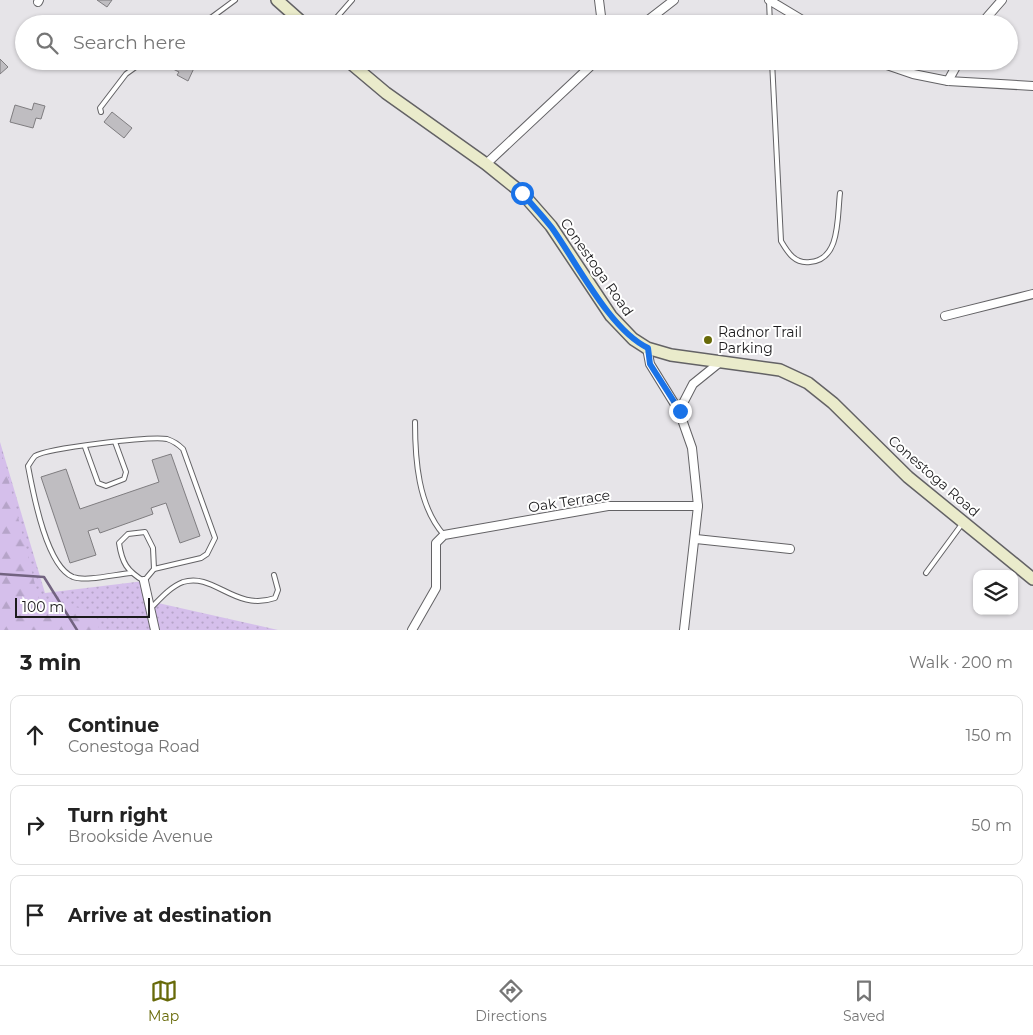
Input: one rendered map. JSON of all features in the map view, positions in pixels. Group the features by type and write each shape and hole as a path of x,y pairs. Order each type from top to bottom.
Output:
{"main road":[{"path":"277,0 294,15"},
{"name":"Conestoga Road","path":"359,70 386,93 486,164 522,193 551,226 618,325 633,339 648,348 671,355 780,370 808,383 833,403 908,477 1033,578"}],"street":[{"path":"599,0 601,15"},
{"path":"655,15 674,0"},
{"path":"769,0 794,15"},
{"path":"989,15 1002,0"},
{"path":"486,164 586,70"},
{"path":"902,70 948,81 1033,86"},
{"path":"948,81 954,70"},
{"path":"945,316 1033,294"},
{"path":"648,348 650,364 680,411 692,448 698,506 696,538 684,630"},
{"path":"680,411 693,384 720,362"},
{"name":"Oak Terrace","path":"444,535 608,506 698,506"},
{"path":"412,630 436,588 436,543 444,535"},
{"path":"696,538 790,549"},
{"path":"144,581 155,630"}],"lane":[{"path":"215,15 235,0"},
{"path":"339,15 352,0"},
{"path":"769,0 770,15"},
{"path":"101,112 100,108 126,74 132,70"},
{"path":"772,70 780,242 791,257 803,263 818,262 831,252 840,193"},
{"path":"415,422 415,445 426,506 432,522 444,535"},
{"path":"130,573 84,578 72,576 58,563 44,531 28,466 35,456 115,442 166,439 176,442 183,449 215,538 208,554 201,558 154,569 144,581 130,573 122,562 119,544 128,534 145,532 153,548 154,569"},
{"path":"84,447 98,483 106,486 124,479 126,472 115,442"},
{"path":"926,573 963,522"},
{"path":"150,609 168,592 182,583 192,580 206,582 240,599 264,602 275,598 278,590 274,575"}],"green space":[{"path":"0,442 45,593 144,581 149,601 278,630 0,630"},
{"path":"0,446 39,600 90,610 100,630 0,630"}],"building":[{"path":"97,0 112,0 107,7"},
{"path":"0,59 8,67 0,74"},
{"path":"175,70 193,70 188,81 177,75 179,72"},
{"path":"34,103 45,106 41,119 36,118 33,128 10,122 15,105 32,110"},
{"path":"112,112 132,128 124,138 104,122"},
{"path":"171,454 200,536 180,543 166,503 151,508 153,514 100,533 98,528 88,531 96,555 70,563 41,477 66,469 80,509 159,482 152,460"}],"waterway":[{"path":"0,574 44,577 77,630"}],"place":[{"name":"Radnor Trail Parking","path":"708,340"}],"route":[{"path":"522,193 551,226 618,325 626,334 648,348 647,353 650,364 680,411"}]}
